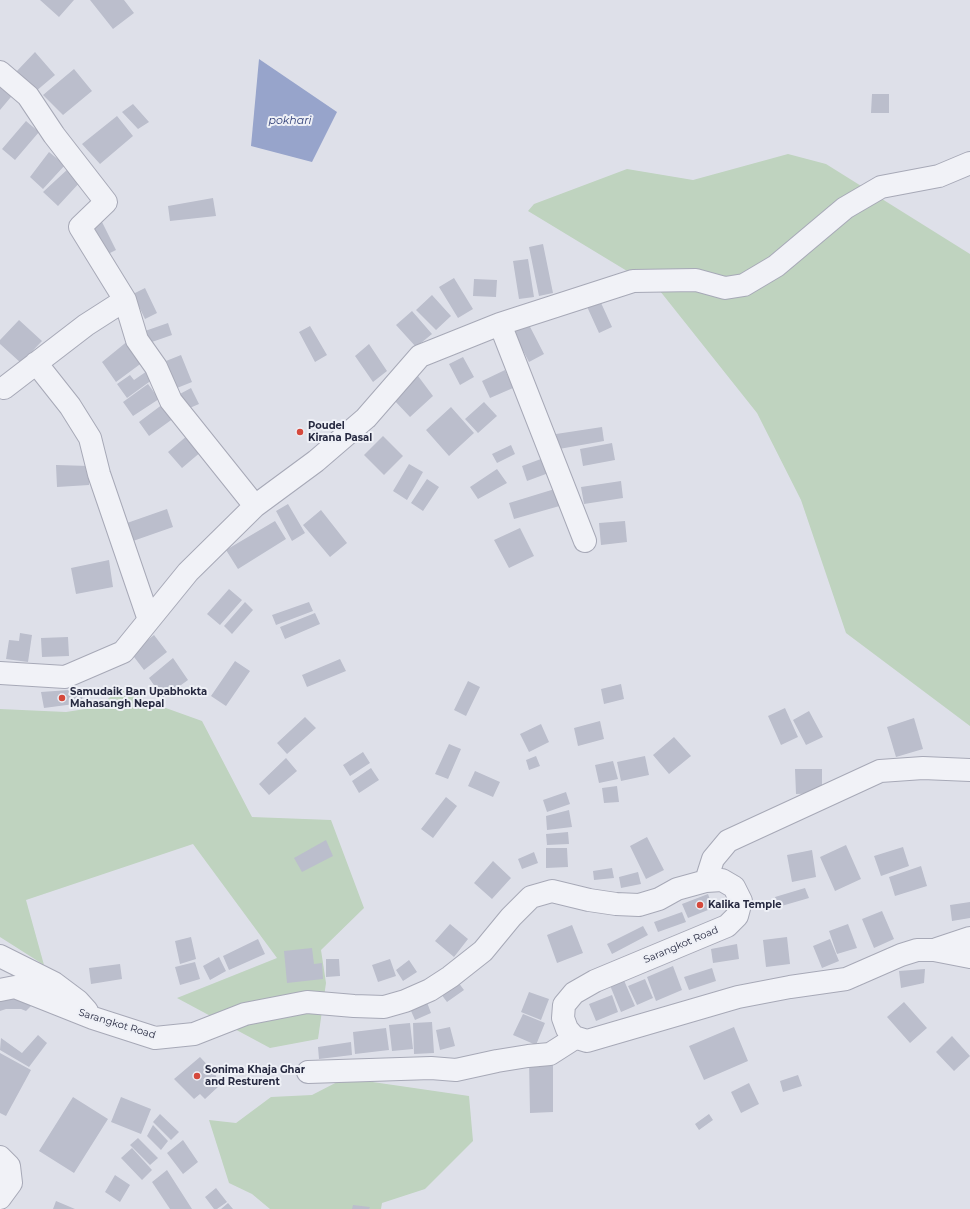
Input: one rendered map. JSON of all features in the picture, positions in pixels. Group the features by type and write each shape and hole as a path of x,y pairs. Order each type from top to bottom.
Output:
{"street":[{"path":"0,72 28,96 54,135 106,202 80,227 125,300 137,340 156,367 171,401 255,506"},
{"path":"0,673 66,677 123,652 188,572 255,506 316,461 366,418 420,356 500,324 633,281 696,280 725,288 744,285 776,266 845,208 881,187 939,176 970,163"},
{"path":"4,388 86,325 125,300"},
{"path":"500,324 585,541"},
{"path":"36,363 70,406 90,438 99,474 149,620"},
{"path":"706,881 713,859 728,841 880,771 923,768 970,770"},
{"name":"Sarangkot Road","path":"0,990 15,987 92,1018 155,1038 194,1034 245,1014 307,1002 384,1007 405,1001 430,990 450,978 483,951 511,917 531,897 552,891 589,900 616,904 639,905 659,899 677,889 706,881 722,880 734,886 741,901 737,916 727,926 595,981 574,993 564,1005 564,1018 566,1029 575,1038"},
{"path":"934,950 970,938"},
{"path":"308,1072 431,1068 456,1070 497,1061 550,1054 575,1038 587,1041 738,997 846,978 916,950 934,950 970,957"},
{"path":"0,956 54,983 78,1001 92,1018"},
{"path":"0,1157 9,1166 11,1184 0,1198"}],"green space":[{"path":"788,154 826,164 970,254 970,726 846,633 801,500 757,413 660,291 528,211 534,204 627,169 693,180"},
{"path":"120,689 202,721 252,817 331,820 364,908 321,950 326,983 318,1039 270,1048 177,998 277,958 193,844 26,900 44,965 0,937 0,709 66,712 98,707"},
{"path":"345,1078 469,1096 473,1141 425,1189 382,1203 381,1209 270,1209 252,1194 229,1183 209,1120 236,1123 271,1097 312,1095"}],"water":[{"name":"pokhari","path":"259,59 337,112 312,162 251,146"}],"building":[{"path":"40,0 74,0 59,17"},
{"path":"90,0 124,0 134,13 113,29"},
{"path":"35,52 55,75 35,92 16,72"},
{"path":"74,69 92,91 63,115 43,95"},
{"path":"0,79 16,91 0,110"},
{"path":"872,94 889,94 889,113 871,113"},
{"path":"133,104 149,122 138,129 122,112"},
{"path":"117,116 133,136 100,164 82,144"},
{"path":"26,121 39,132 15,160 2,149"},
{"path":"49,152 65,165 43,189 30,177"},
{"path":"69,168 82,180 58,206 43,192"},
{"path":"213,198 216,216 170,221 168,206"},
{"path":"101,220 116,250 100,258 85,228"},
{"path":"543,244 553,293 539,296 529,247"},
{"path":"528,259 534,297 519,299 513,261"},
{"path":"454,278 473,309 458,318 439,287"},
{"path":"474,279 497,280 496,297 473,296"},
{"path":"145,288 157,313 145,319 133,294"},
{"path":"597,294 612,327 599,333 584,300"},
{"path":"432,295 451,316 436,330 416,310"},
{"path":"412,311 432,334 416,347 396,325"},
{"path":"526,319 544,354 529,362 511,327"},
{"path":"19,320 42,341 21,363 0,344 0,340"},
{"path":"168,323 172,335 149,343 145,331"},
{"path":"310,326 327,355 315,362 299,332"},
{"path":"129,340 143,362 116,382 102,362"},
{"path":"369,344 387,371 373,382 355,356"},
{"path":"181,355 192,382 177,388 166,361"},
{"path":"463,357 474,377 460,385 449,364"},
{"path":"150,369 156,377 127,398 117,384 130,375 134,380"},
{"path":"505,370 513,388 490,398 482,381"},
{"path":"418,376 433,396 410,417 393,399"},
{"path":"148,384 159,399 133,416 123,402"},
{"path":"191,388 199,404 185,410 178,395"},
{"path":"484,402 497,416 478,433 465,419"},
{"path":"163,404 174,418 149,436 139,422"},
{"path":"451,407 474,433 449,456 426,430"},
{"path":"602,427 604,441 559,449 556,434"},
{"path":"188,435 202,451 182,468 168,452"},
{"path":"383,436 403,456 384,475 364,455"},
{"path":"612,443 615,460 583,466 580,449"},
{"path":"511,445 515,454 497,463 492,454"},
{"path":"549,456 554,471 527,481 522,466"},
{"path":"409,464 423,472 407,500 393,491"},
{"path":"56,465 89,466 89,485 57,487"},
{"path":"497,469 507,483 478,499 470,487"},
{"path":"427,479 439,487 423,511 411,503"},
{"path":"621,481 623,498 584,504 581,487"},
{"path":"558,488 563,505 514,519 509,503"},
{"path":"288,504 305,533 292,541 276,511"},
{"path":"167,509 173,527 133,541 127,523"},
{"path":"321,510 347,543 330,557 303,525"},
{"path":"275,521 286,539 238,569 226,550"},
{"path":"625,521 627,542 601,545 599,523"},
{"path":"520,528 534,556 509,568 494,540"},
{"path":"109,560 113,587 76,594 71,568"},
{"path":"229,589 242,600 220,625 207,614"},
{"path":"245,602 253,610 232,634 224,626"},
{"path":"309,602 313,611 276,625 272,615"},
{"path":"315,613 320,624 285,639 280,627"},
{"path":"20,633 32,635 28,662 6,659 9,640 19,641"},
{"path":"154,635 167,652 144,670 131,653"},
{"path":"68,637 69,656 42,657 41,638"},
{"path":"173,658 188,680 163,698 149,678"},
{"path":"340,659 346,671 307,687 302,675"},
{"path":"235,661 250,671 226,706 211,696"},
{"path":"468,681 480,687 466,716 454,710"},
{"path":"621,684 624,699 604,704 601,689"},
{"name":"Samudaik Ban Upabhokta Mahasangh Nepal","path":"83,689 82,703 44,708 41,692"},
{"path":"785,708 798,737 781,745 768,716"},
{"path":"809,711 823,737 806,745 793,720"},
{"path":"305,717 316,728 287,754 277,743"},
{"path":"914,718 923,749 896,757 887,727"},
{"path":"600,721 604,739 578,746 574,728"},
{"path":"541,724 549,742 529,752 520,734"},
{"path":"674,737 691,756 669,774 653,755"},
{"path":"449,744 461,749 448,779 435,774"},
{"path":"363,752 370,763 350,776 343,765"},
{"path":"536,756 540,766 529,770 526,760"},
{"path":"645,756 649,775 621,781 617,762"},
{"path":"286,758 297,771 269,795 259,784"},
{"path":"613,761 618,779 599,783 595,765"},
{"path":"371,768 379,780 359,793 352,781"},
{"path":"795,769 822,769 822,793 796,794"},
{"path":"475,771 500,782 493,797 468,786"},
{"path":"617,786 619,802 604,803 602,788"},
{"path":"566,792 570,804 547,812 543,800"},
{"path":"446,797 457,806 433,838 421,829"},
{"path":"569,810 572,827 547,830 546,816"},
{"path":"568,832 569,844 547,845 546,834"},
{"path":"647,837 664,870 646,879 630,846"},
{"path":"326,840 333,856 302,872 294,858"},
{"path":"846,845 861,879 835,891 820,857"},
{"path":"903,847 909,866 881,876 874,856"},
{"path":"546,848 567,848 568,867 546,868"},
{"path":"812,850 816,877 792,882 787,855"},
{"path":"534,852 538,863 522,869 518,859"},
{"path":"493,861 511,878 492,899 474,883"},
{"path":"921,866 927,886 895,896 889,877"},
{"path":"612,868 614,878 594,880 593,871"},
{"path":"638,872 641,884 621,888 619,877"},
{"path":"805,888 809,898 778,907 775,897"},
{"path":"708,894 713,908 688,918 682,904"},
{"path":"970,902 970,918 952,921 950,905"},
{"path":"882,911 894,939 874,948 862,919"},
{"path":"682,912 686,922 658,932 654,922"},
{"path":"450,924 468,939 454,957 435,941"},
{"path":"848,924 857,948 837,954 829,931"},
{"path":"572,925 583,953 557,963 547,935"},
{"path":"643,926 648,935 612,954 607,944"},
{"path":"191,937 196,959 180,964 175,941"},
{"path":"787,937 790,964 766,967 763,940"},
{"path":"258,939 265,954 229,970 223,956"},
{"path":"830,939 839,961 822,968 813,946"},
{"path":"737,944 739,959 713,963 711,949"},
{"path":"312,948 314,964 322,963 323,979 287,983 284,951"},
{"path":"219,957 226,971 210,980 203,966"},
{"path":"326,959 339,959 340,976 326,977"},
{"path":"390,959 396,976 378,982 372,965"},
{"path":"409,960 417,972 403,981 396,970"},
{"path":"195,962 200,979 180,985 175,967"},
{"path":"120,964 122,979 91,984 89,968"},
{"path":"673,966 682,990 656,1001 647,977"},
{"path":"712,968 716,981 689,990 684,977"},
{"path":"925,969 924,983 901,988 899,971"},
{"path":"455,978 464,990 447,1002 438,990"},
{"path":"623,978 635,1006 621,1012 609,983"},
{"path":"645,979 653,998 637,1005 628,986"},
{"path":"529,992 549,999 541,1020 521,1012"},
{"path":"0,995 34,1003 26,1011 21,1009 6,1009 0,1011"},
{"path":"612,995 618,1012 596,1021 589,1004"},
{"path":"425,997 431,1013 415,1020 408,1004"},
{"path":"904,1002 927,1028 910,1043 887,1017"},
{"path":"523,1014 545,1023 536,1045 513,1035"},
{"path":"432,1022 434,1053 414,1054 413,1023"},
{"path":"410,1023 413,1049 392,1051 389,1025"},
{"path":"450,1027 455,1046 440,1050 436,1030"},
{"path":"734,1027 748,1061 704,1080 689,1046"},
{"path":"386,1028 389,1050 355,1054 353,1032"},
{"path":"38,1035 47,1043 29,1067 0,1050 1,1038 22,1053"},
{"path":"952,1036 970,1056 954,1071 936,1052"},
{"path":"351,1042 352,1055 319,1059 318,1047"},
{"path":"0,1053 31,1070 6,1116 0,1113"},
{"name":"Sonima Khaja Ghar and Resturent","path":"200,1057 215,1073 219,1086 205,1099 200,1094 194,1099 174,1079"},
{"path":"553,1058 553,1112 530,1113 529,1059"},
{"path":"798,1075 802,1086 783,1092 780,1081"},
{"path":"749,1083 759,1104 741,1113 731,1092"},
{"path":"73,1097 108,1119 74,1173 39,1151"},
{"path":"121,1097 151,1109 141,1134 111,1122"},
{"path":"160,1114 179,1132 171,1140 153,1122"},
{"path":"709,1114 713,1120 699,1130 695,1124"},
{"path":"153,1125 168,1141 161,1150 147,1136"},
{"path":"138,1138 158,1158 150,1165 130,1145"},
{"path":"183,1140 198,1162 183,1174 167,1153"},
{"path":"132,1148 152,1170 142,1180 121,1158"},
{"path":"167,1170 192,1209 170,1209 152,1182"},
{"path":"115,1175 130,1185 120,1202 105,1192"},
{"path":"216,1188 227,1202 217,1209 214,1209 205,1197"},
{"path":"56,1201 75,1209 53,1209"},
{"path":"228,1203 233,1209 221,1209"},
{"path":"353,1205 370,1207 369,1209 352,1209"}],"place":[{"name":"Poudel Kirana Pasal","path":"300,432"},
{"name":"Samudaik Ban Upabhokta Mahasangh Nepal","path":"62,698"},
{"name":"Kalika Temple","path":"700,905"},
{"name":"Sonima Khaja Ghar and Resturent","path":"197,1076"}]}
